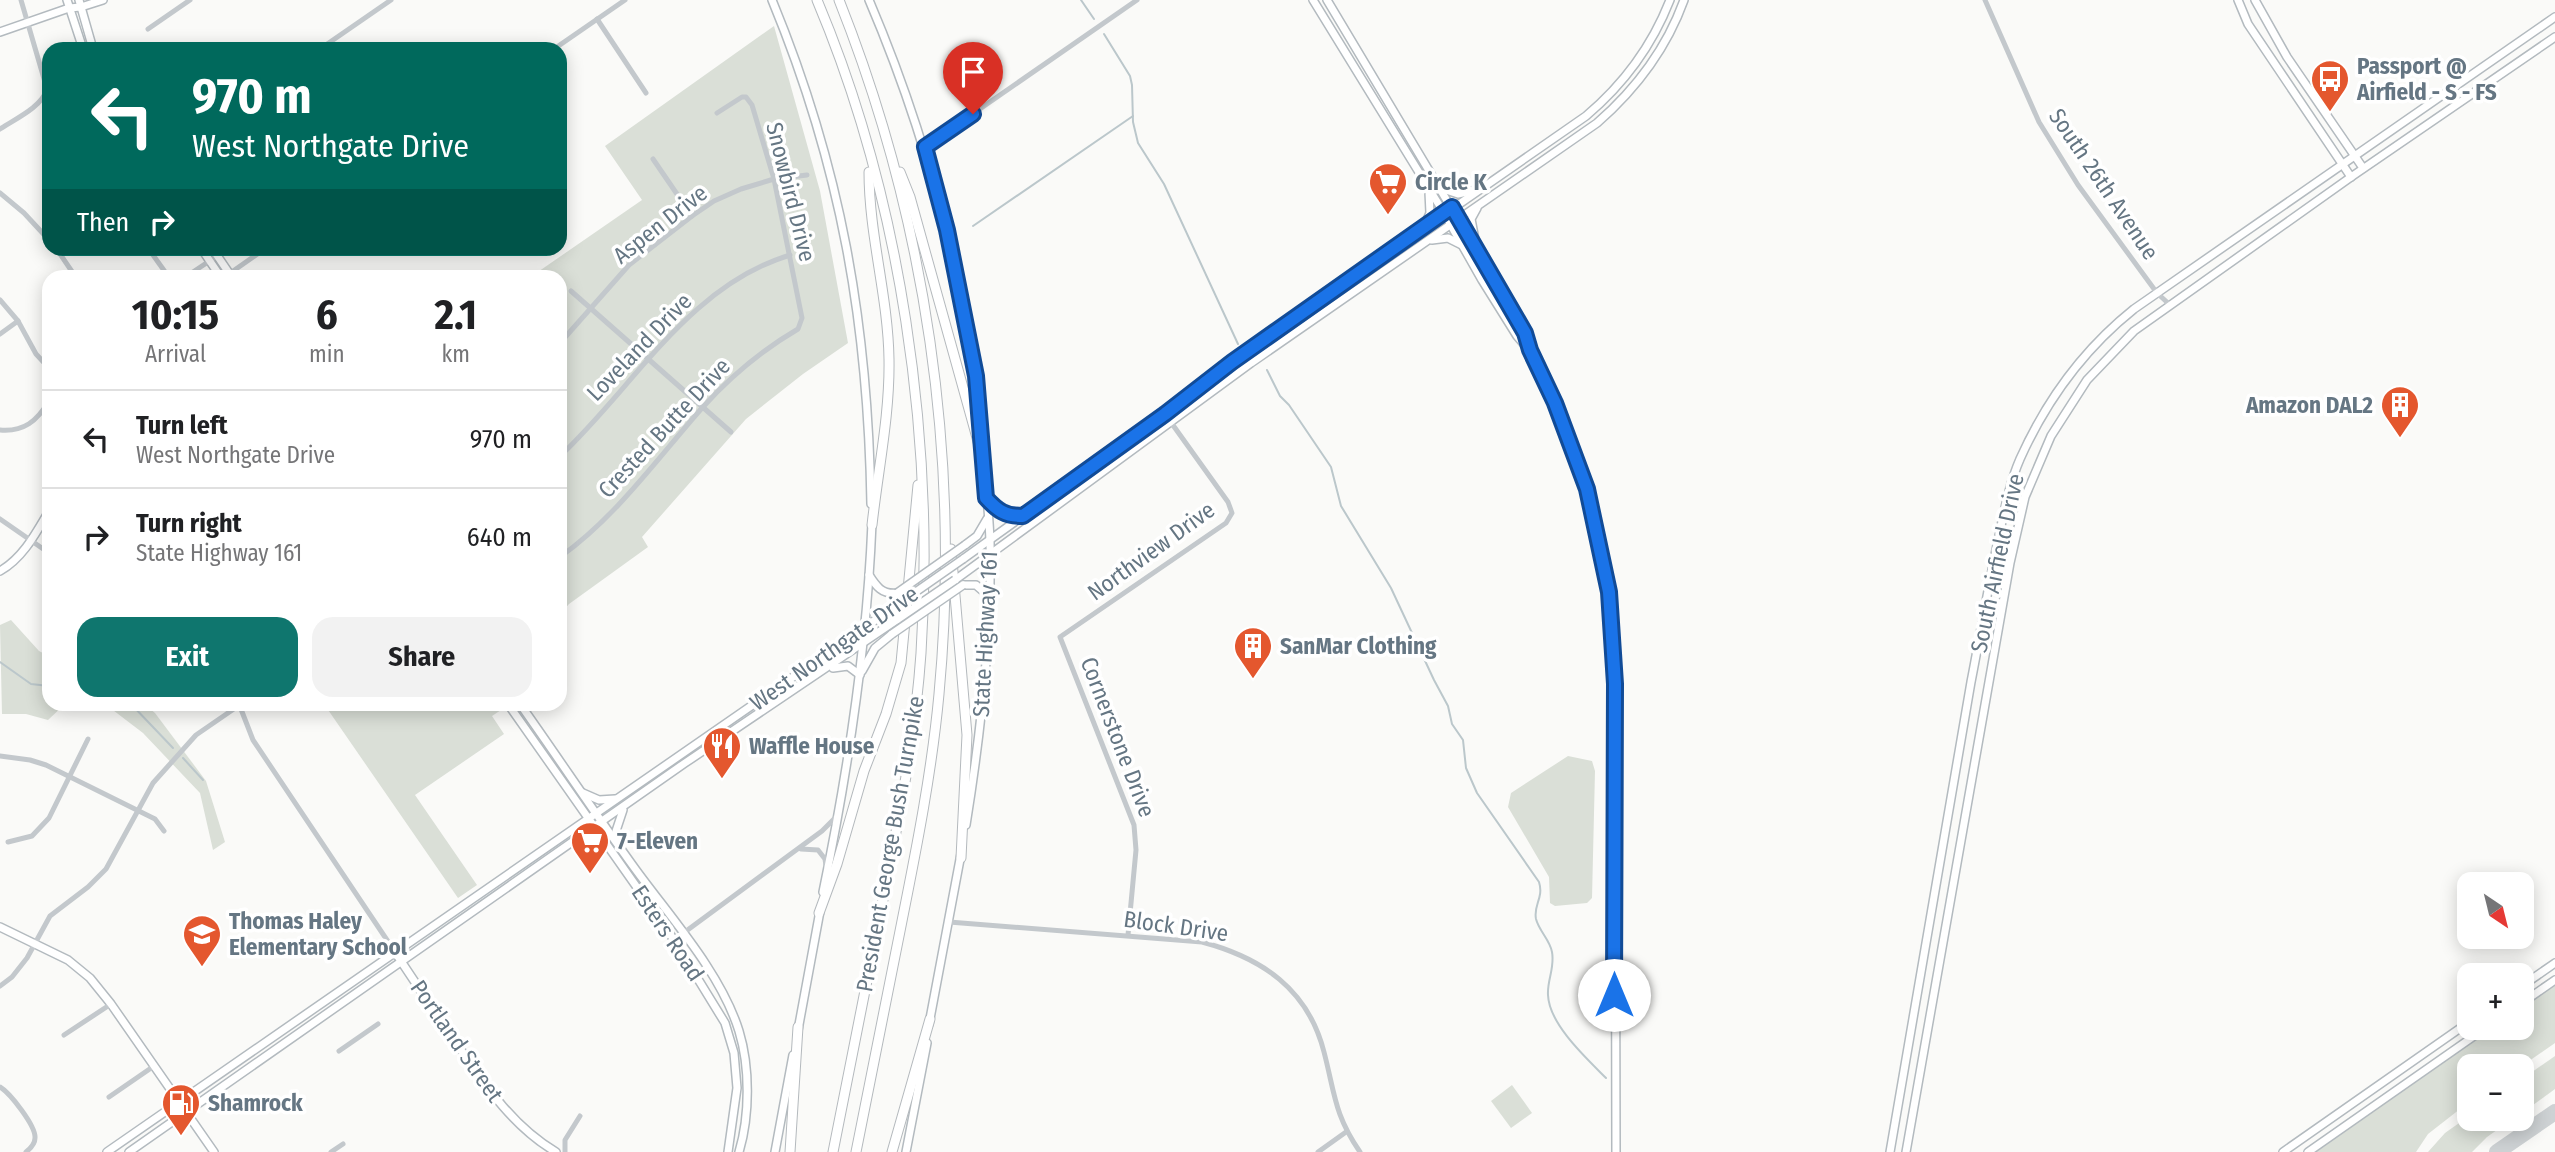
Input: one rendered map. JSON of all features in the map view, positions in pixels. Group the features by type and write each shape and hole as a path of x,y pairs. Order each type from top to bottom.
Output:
{"highway":[{"name":"President George Bush Turnpike","path":"817,0 849,85 888,230 903,303 914,382 923,498 921,653 902,806 833,1152"},
{"name":"President George Bush Turnpike","path":"839,0 886,136 910,231 923,298 940,427 944,501 945,614 935,737 923,816 856,1152"},
{"path":"886,136 910,197 984,463"},
{"path":"869,156 869,205 889,358 887,405 872,525"},
{"path":"819,913 837,864 864,771 887,714 901,663 920,460"},
{"path":"944,501 952,557 967,736 961,858"},
{"path":"892,1152 930,1019"},
{"path":"790,1152 798,1027"}],"main road":[{"path":"0,32 68,4 103,0"},
{"path":"772,0 796,61 825,149 840,208 859,317 870,433 872,525 860,675 840,811 775,1152"},
{"name":"State Highway 161","path":"869,0 925,147 947,230 976,376 990,541 977,756 961,858 906,1152"},
{"path":"1313,0 1517,336 1530,350"},
{"path":"1327,0 1525,333 1587,489 1609,592 1615,684 1616,1152"},
{"name":"West Northgate Drive","path":"107,1152 990,541 1165,414 1220,370 1586,116 1624,80 1652,40 1670,0"},
{"name":"West Northgate Drive","path":"129,1152 685,764 990,556 1313,319 1597,123 1642,78 1664,45 1684,0"},
{"path":"2238,0 2248,24 2351,177"},
{"path":"2255,0 2287,57 2363,169"},
{"path":"80,2 91,42"},
{"path":"68,4 81,42"},
{"name":"South Airfield Drive","path":"1890,1152 1985,607 2008,492 2019,461 2035,429 2060,388 2115,324 2555,17"},
{"name":"South Airfield Drive","path":"1906,1152 2002,610 2025,497 2051,436 2087,380 2134,331 2555,37"},
{"path":"2275,65 2287,57"},
{"path":"2485,64 2494,79"},
{"path":"1607,98 1615,107"},
{"path":"1439,186 1458,194 1483,188"},
{"path":"1422,228 1430,213 1428,188"},
{"path":"1478,206 1471,224 1478,251"},
{"path":"1413,250 1442,237 1460,244"},
{"path":"210,256 224,270"},
{"path":"213,256 218,270"},
{"path":"1307,309 1313,319"},
{"path":"986,498 1005,515 1023,516"},
{"path":"869,574 876,586 884,592 897,593 977,536 988,518"},
{"path":"0,571 11,565 42,523"},
{"path":"860,675 875,648 963,584 976,584 984,592 988,604"},
{"path":"1985,607 2002,610"},
{"path":"824,671 840,665 848,666 860,675"},
{"name":"Esters Road","path":"513,711 599,825 725,1023 734,1053 737,1088 728,1152"},
{"name":"Esters Road","path":"525,711 581,792 592,815"},
{"path":"679,755 685,764"},
{"path":"581,792 598,799 616,799"},
{"path":"619,846 616,831 625,807"},
{"name":"Esters Road","path":"599,825 619,846 710,972 739,1030 746,1099 739,1152"},
{"path":"489,887 498,895"},
{"path":"0,927 82,970 99,987 214,1152"},
{"name":"Portland Street","path":"395,952 484,1084 518,1123 556,1152"},
{"path":"2534,978 2555,963"},
{"path":"2534,995 2555,980"},
{"path":"311,1010 318,1020"},
{"path":"2283,1152 2457,1030"},
{"path":"2308,1152 2468,1040"},
{"path":"734,1053 743,1050"}],"street":[{"path":"21,0 42,70"},
{"path":"148,29 190,0"},
{"path":"330,42 391,0"},
{"path":"564,42 625,0"},
{"path":"925,147 1137,0"},
{"name":"South 26th Avenue","path":"1984,0 2039,122 2078,185 2157,293 2169,304"},
{"path":"597,19 646,93"},
{"name":"Snowbird Drive","path":"717,113 738,98 746,97 752,105 774,179 790,256 802,318 798,330"},
{"path":"0,129 42,100"},
{"path":"653,159 692,216"},
{"name":"Aspen Drive","path":"567,335 629,265 714,201 741,188 774,179 807,175"},
{"path":"0,193 24,212 42,232"},
{"path":"237,270 255,256"},
{"name":"Loveland Drive","path":"567,448 681,324 723,290 768,262 790,256"},
{"path":"197,270 214,259"},
{"path":"571,291 731,432"},
{"path":"0,300 18,321 42,361"},
{"path":"0,334 18,321"},
{"name":"Crested Butte Drive","path":"567,552 634,489 703,407 766,350 798,330"},
{"path":"0,430 21,429 30,424 42,409"},
{"name":"Northview Drive","path":"1060,637 1226,523 1232,513 1228,502 1165,414"},
{"path":"0,519 42,548"},
{"name":"Cornerstone Drive","path":"1060,637 1134,825 1136,850 1128,935"},
{"path":"0,986 20,969 50,916 88,887 106,869 153,783 196,735 230,711"},
{"name":"Portland Street","path":"243,711 253,740 395,952"},
{"path":"8,842 32,836 48,818 88,739"},
{"path":"0,756 30,760 70,778 155,818 164,831"},
{"path":"674,940 822,831 840,811"},
{"path":"798,849 818,850 825,859 827,876"},
{"name":"Block Drive","path":"948,922 1202,942 1229,949 1258,963 1281,980 1311,1017 1323,1049 1337,1112 1346,1132 1360,1152"},
{"path":"64,1035 111,1004"},
{"path":"339,1051 378,1024"},
{"path":"109,1097 154,1066"},
{"path":"0,1087 8,1093 33,1128 35,1138 26,1152"},
{"path":"565,1152 565,1140 580,1116"},
{"path":"1318,1152 1346,1132"},
{"path":"331,1152 343,1144"}],"shaded area":[{"path":"774,26 820,191 848,343 746,419 642,537 648,547 567,606 567,270 541,270 561,256 567,256 567,252 642,200 605,146"},
{"path":"11,620 42,652 42,711 58,711 48,720 26,714 2,714 0,625"},
{"path":"114,711 155,713 206,781 225,842 213,850 200,793 143,733"},
{"path":"329,711 500,711 492,716 504,734 415,795 477,885 458,898"},
{"path":"1568,756 1592,761 1595,771 1592,898 1587,903 1555,906 1550,903 1549,877 1508,807 1511,793"},
{"path":"2555,984 2555,1043 2534,1058 2534,1054 2457,1054 2457,1111 2428,1134 2416,1152 2313,1152 2473,1040 2534,1040 2534,999"},
{"path":"2555,1056 2555,1089 2534,1104 2534,1071"},
{"path":"1512,1085 1532,1113 1511,1128 1491,1101"},
{"path":"2457,1124 2457,1131 2496,1131 2472,1152 2428,1152"}],"waterway":[{"path":"1081,0 1094,19"},
{"path":"1104,34 1130,76 1133,122 1138,143 1164,184 1238,344"},
{"path":"973,226 1133,116"},
{"path":"1267,370 1280,396 1331,467 1341,506 1391,588 1448,706 1452,724 1463,740 1466,768 1477,793 1539,882 1536,919 1549,943 1553,958 1548,990 1550,1006 1570,1040 1606,1078"},
{"path":"0,662 31,684 42,685"},
{"path":"138,711 173,748"},
{"path":"183,758 203,780"}],"taxiway":[{"path":"2497,1152 2555,1112"}],"place":[{"name":"Passport @ Airfield - S - FS","path":"2330,113"},
{"name":"Circle K","path":"1388,216"},
{"name":"Amazon DAL2","path":"2400,439"},
{"name":"SanMar Clothing","path":"1253,680"},
{"name":"Waffle House","path":"722,780"},
{"name":"7-Eleven","path":"590,875"},
{"name":"Thomas Haley Elementary School","path":"202,968"},
{"name":"Shamrock","path":"181,1137"}],"route":[{"path":"973,114 925,147 947,230 976,376 986,498 996,509 1009,516 1023,516 1165,414 1232,362 1452,207 1525,333 1570,440 1587,489 1602,552 1609,592 1615,684 1614,995"}]}
